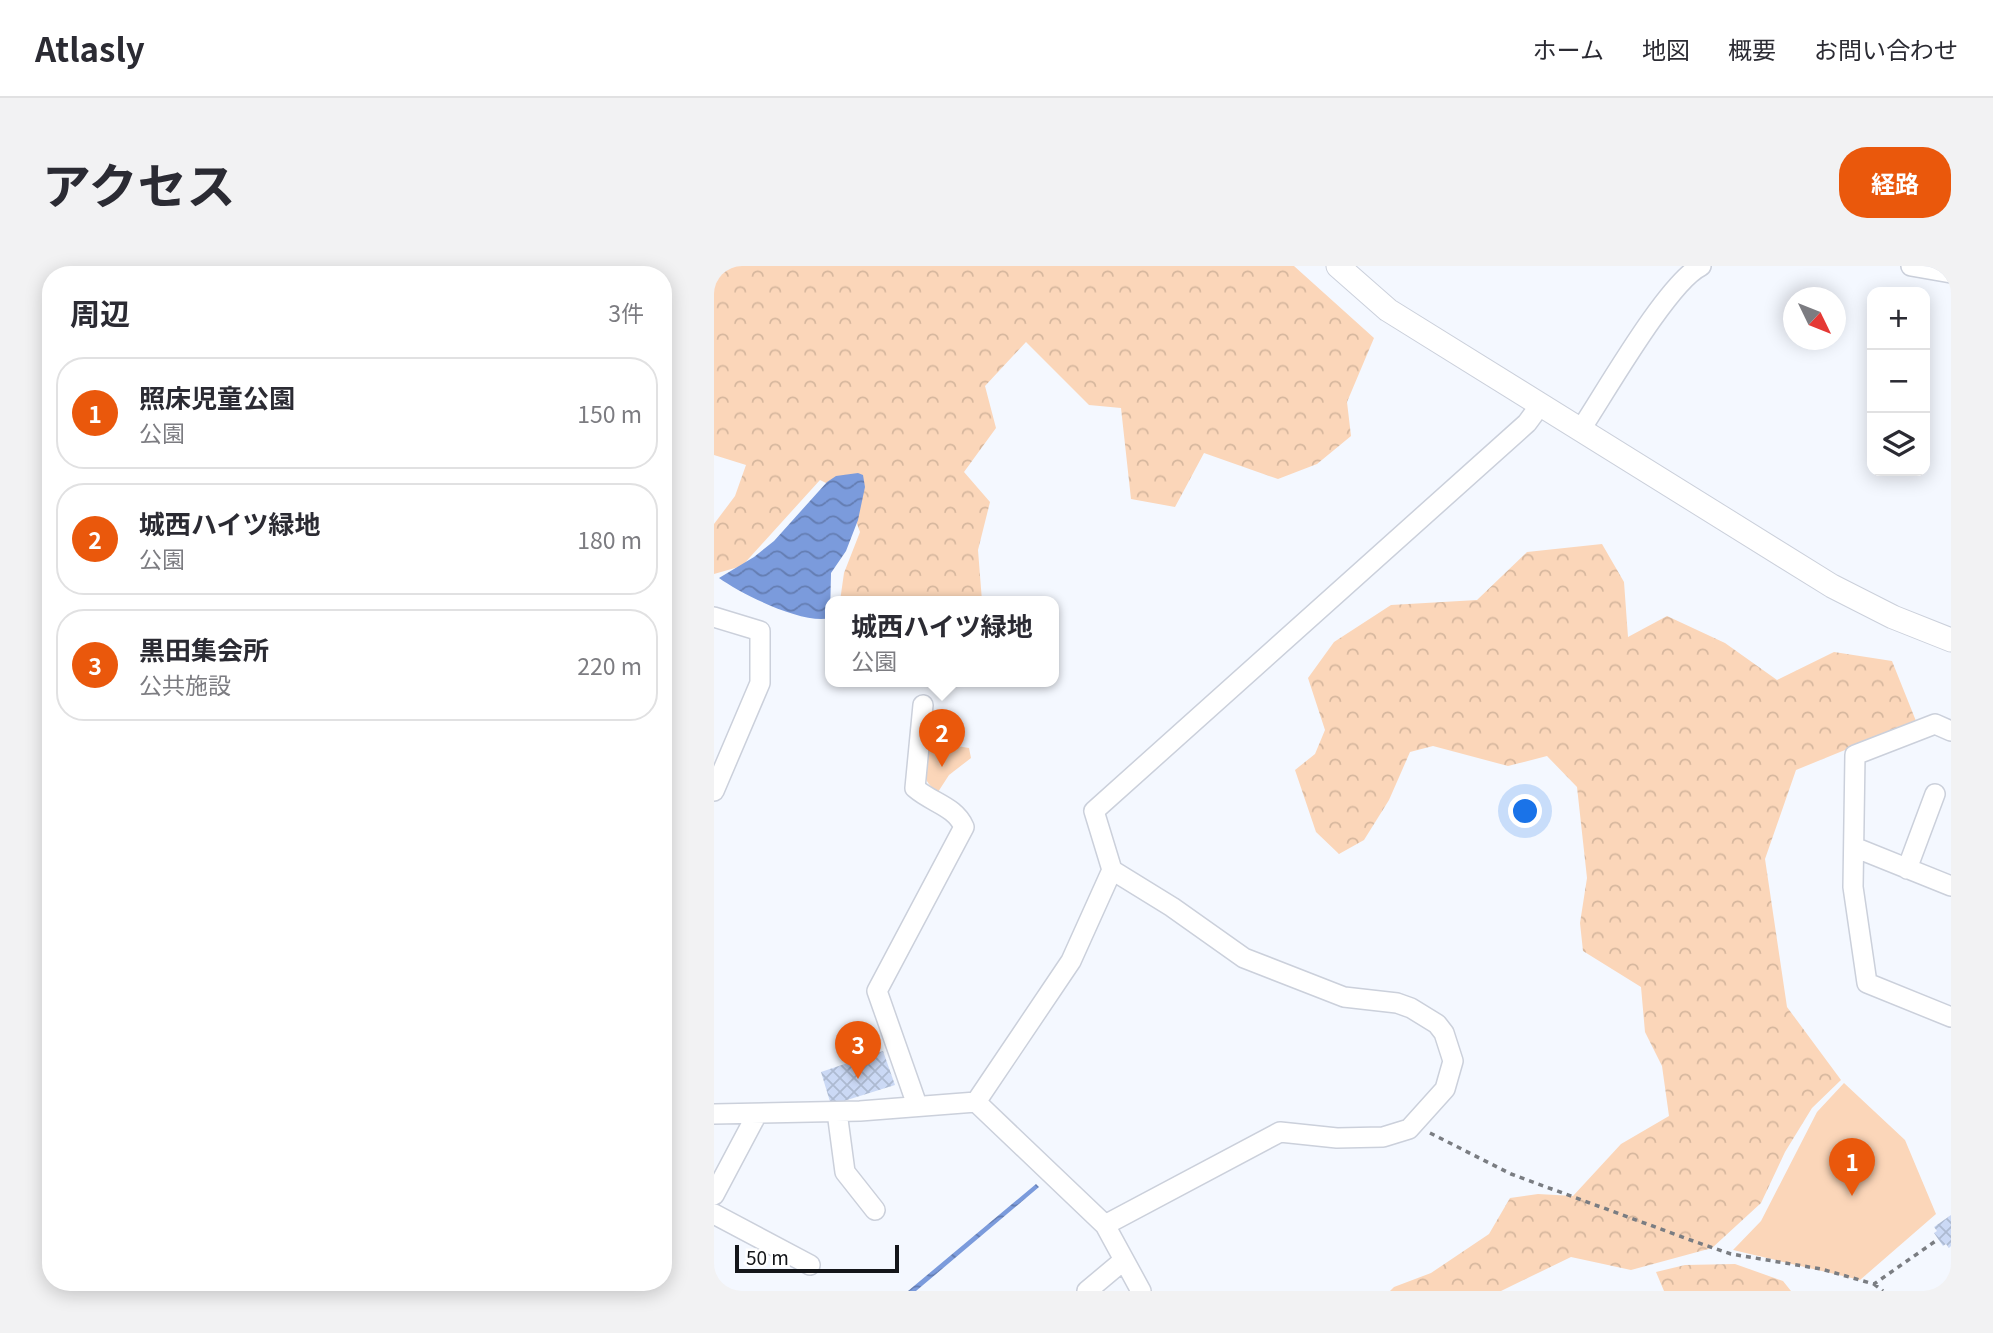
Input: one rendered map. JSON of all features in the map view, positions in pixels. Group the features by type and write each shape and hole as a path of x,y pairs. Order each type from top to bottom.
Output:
{"street":[{"path":"1338,266 1388,310 1832,586 1894,617 1951,640"},
{"path":"1581,429 1665,301 1689,272 1701,266"},
{"path":"1910,266 1951,273"},
{"path":"976,1102 1071,961 1112,870 1094,811 1517,432 1541,404"},
{"path":"714,617 760,631 760,682 714,791"},
{"path":"917,1105 877,991 964,827 959,814 925,797 915,788 923,705"},
{"path":"1951,731 1935,724 1855,755 1853,887 1867,984 1951,1017"},
{"path":"1908,869 1935,794"},
{"path":"1854,847 1951,886"},
{"path":"1105,1225 1280,1132 1337,1138 1383,1137 1416,1125 1445,1089 1452,1067 1447,1041 1437,1024 1397,1003 1344,997 1244,958 1172,907 1112,870"},
{"path":"714,1114 837,1112 976,1102 1105,1225 1140,1291"},
{"path":"837,1112 845,1172 875,1210"},
{"path":"714,1195 757,1114"},
{"path":"714,1214 810,1265"},
{"path":"1087,1291 1124,1260"}],"path":[{"path":"1416,1125 1511,1174 1696,1242 1731,1254 1821,1269 1874,1284 1883,1291"},
{"path":"1874,1284 1937,1240"}],"green space":[{"path":"714,266 1294,266 1374,338 1347,402 1351,436 1317,464 1278,479 1204,453 1175,507 1131,499 1121,408 1089,405 1026,342 985,386 996,428 964,472 990,502 978,550 982,596 841,596 844,573 860,532 846,493 820,480 742,566 714,574 714,524 735,496 746,465 714,455"},
{"path":"1602,544 1624,582 1628,637 1667,616 1725,643 1777,680 1834,652 1892,661 1916,721 1796,770 1765,859 1787,1007 1841,1080 1812,1108 1785,1152 1761,1203 1712,1248 1631,1270 1571,1257 1501,1291 1390,1291 1431,1273 1489,1234 1510,1198 1538,1194 1573,1196 1621,1144 1669,1116 1662,1066 1645,1032 1641,987 1583,951 1580,923 1587,878 1577,787 1547,756 1508,766 1433,746 1410,752 1389,800 1364,840 1339,854 1316,832 1295,770 1315,754 1325,730 1308,678 1334,642 1391,605 1477,600 1527,552"},
{"path":"927,741 969,748 971,758 949,775 938,792 927,782 925,776"},
{"path":"1844,1083 1905,1140 1936,1214 1860,1280 1733,1250 1761,1221 1817,1112"},
{"path":"1735,1264 1783,1281 1791,1291 1664,1291 1656,1272 1685,1265"}],"water":[{"path":"858,473 863,475 865,487 858,520 846,551 831,573 830,596 825,596 825,618 805,617 773,607 719,578 754,557 774,541 827,482 836,476"},
{"path":"1036,1184 1039,1187 916,1291 908,1291"}],"building":[{"path":"883,1051 895,1085 831,1105 821,1072"},
{"path":"1951,1215 1949,1248 1946,1244 1943,1246 1934,1233 1937,1231 1934,1227"}],"place":[{"name":"城西ハイツ緑地","path":"942,767"},
{"name":"黒田集会所","path":"858,1079"},
{"name":"照床児童公園","path":"1852,1196"}]}
